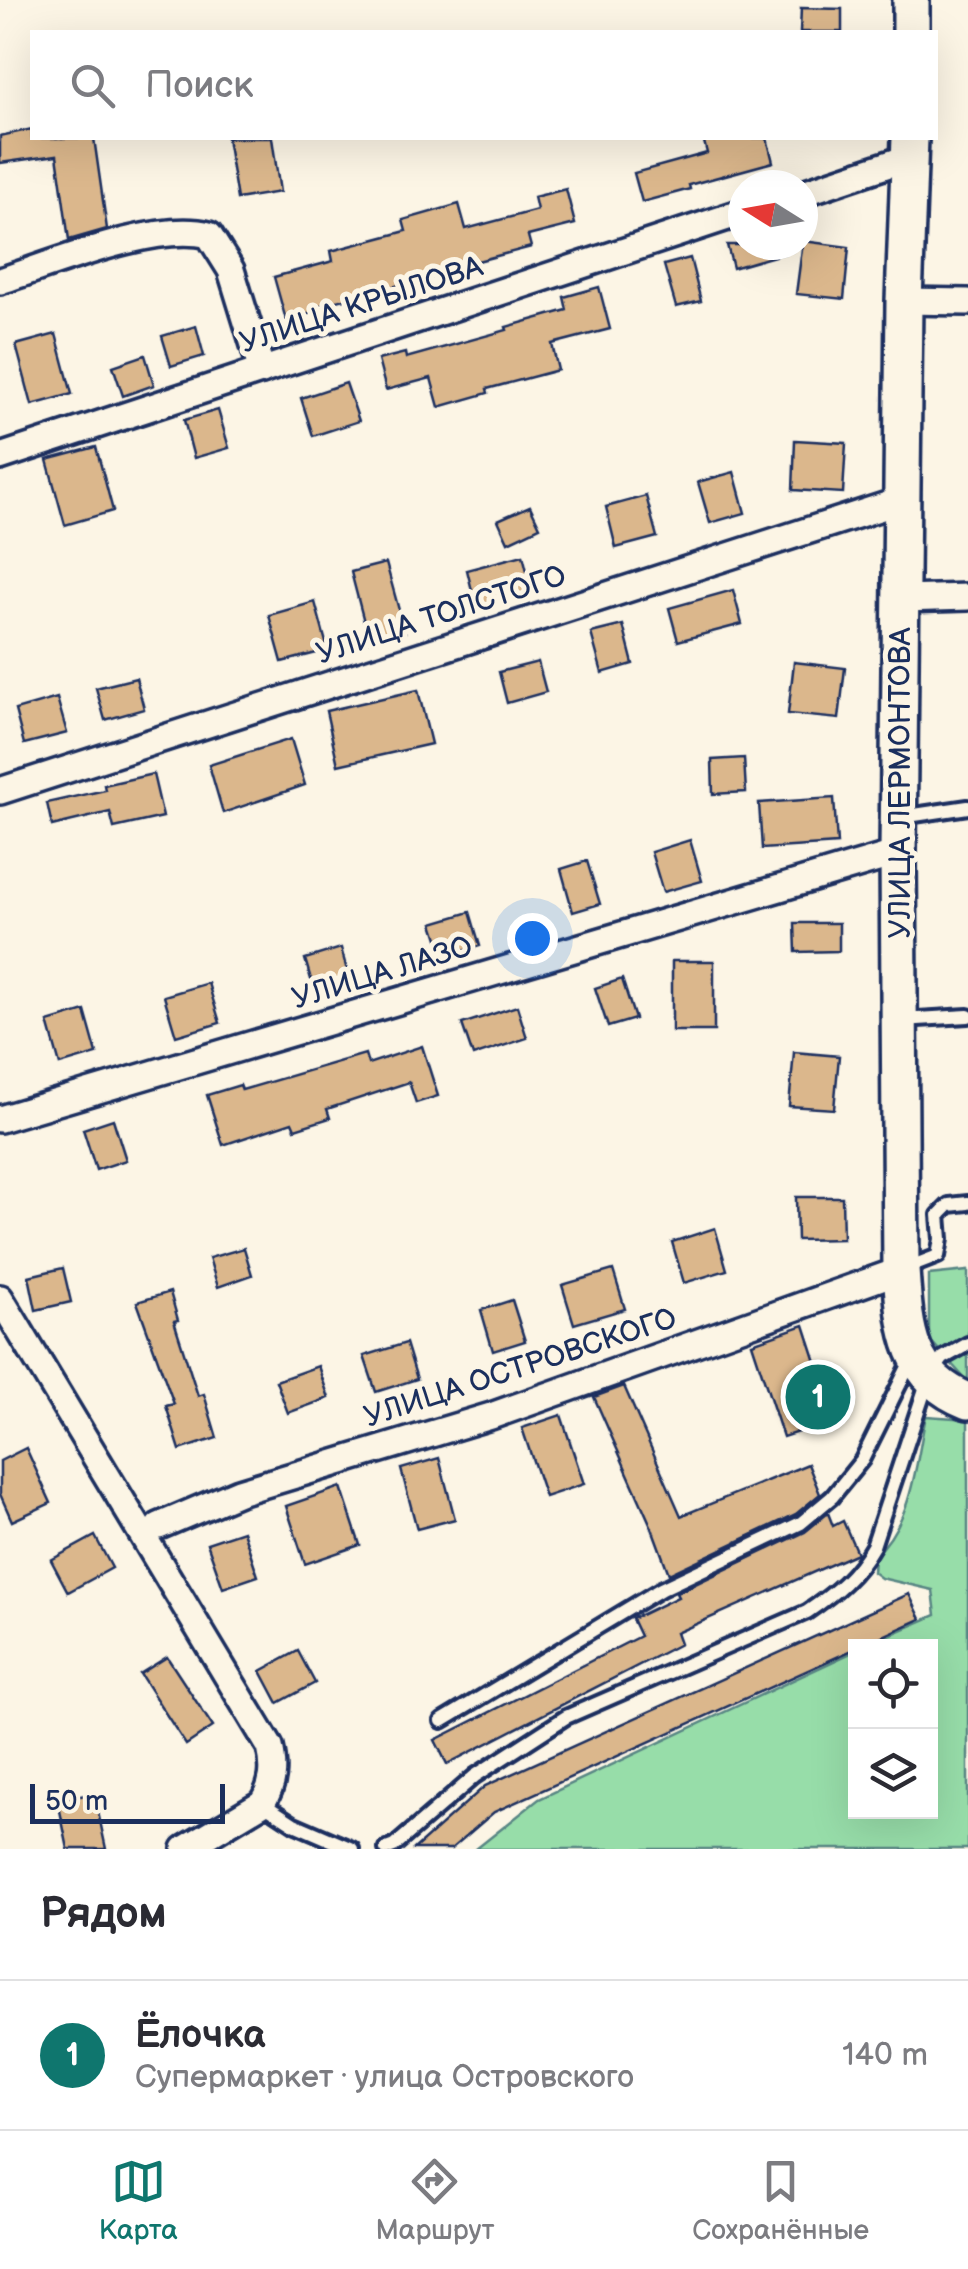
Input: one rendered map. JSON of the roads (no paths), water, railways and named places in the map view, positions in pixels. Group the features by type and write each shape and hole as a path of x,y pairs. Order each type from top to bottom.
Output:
{"main road":[{"path":"911,0 911,30"},
{"name":"УЛИЦА ЛЕРМОНТОВА","path":"910,147 904,301 898,852 901,1270 904,1321 922,1365"},
{"path":"922,1365 951,1394 968,1401"}],"street":[{"path":"818,186 910,147"},
{"name":"УЛИЦА КРЫЛОВА","path":"0,457 728,217"},
{"path":"0,281 114,244 189,230 208,235 231,270 262,371"},
{"path":"904,301 968,302"},
{"name":"УЛИЦА ТОЛСТОГО","path":"0,791 903,500"},
{"path":"902,598 968,597"},
{"name":"УЛИЦА ЛАЗО","path":"0,1119 898,852"},
{"name":"УЛИЦА ОСТРОВСКОГО","path":"159,1526 240,1492 491,1416 901,1270"},
{"path":"0,1298 270,1746 275,1766 262,1803 185,1849"}],"lane":[{"path":"899,817 968,807"},
{"path":"899,1020 968,1016"},
{"path":"901,1270 938,1256 939,1215 950,1205 968,1203"},
{"path":"442,1721 661,1589 801,1523 832,1496 862,1460 922,1365 968,1344"},
{"path":"386,1849 475,1776 566,1717 806,1612 840,1590 859,1570 873,1546 922,1365"},
{"path":"262,1803 294,1824 352,1849"}],"place":[{"name":"Ёлочка","path":"818,1397"}]}
